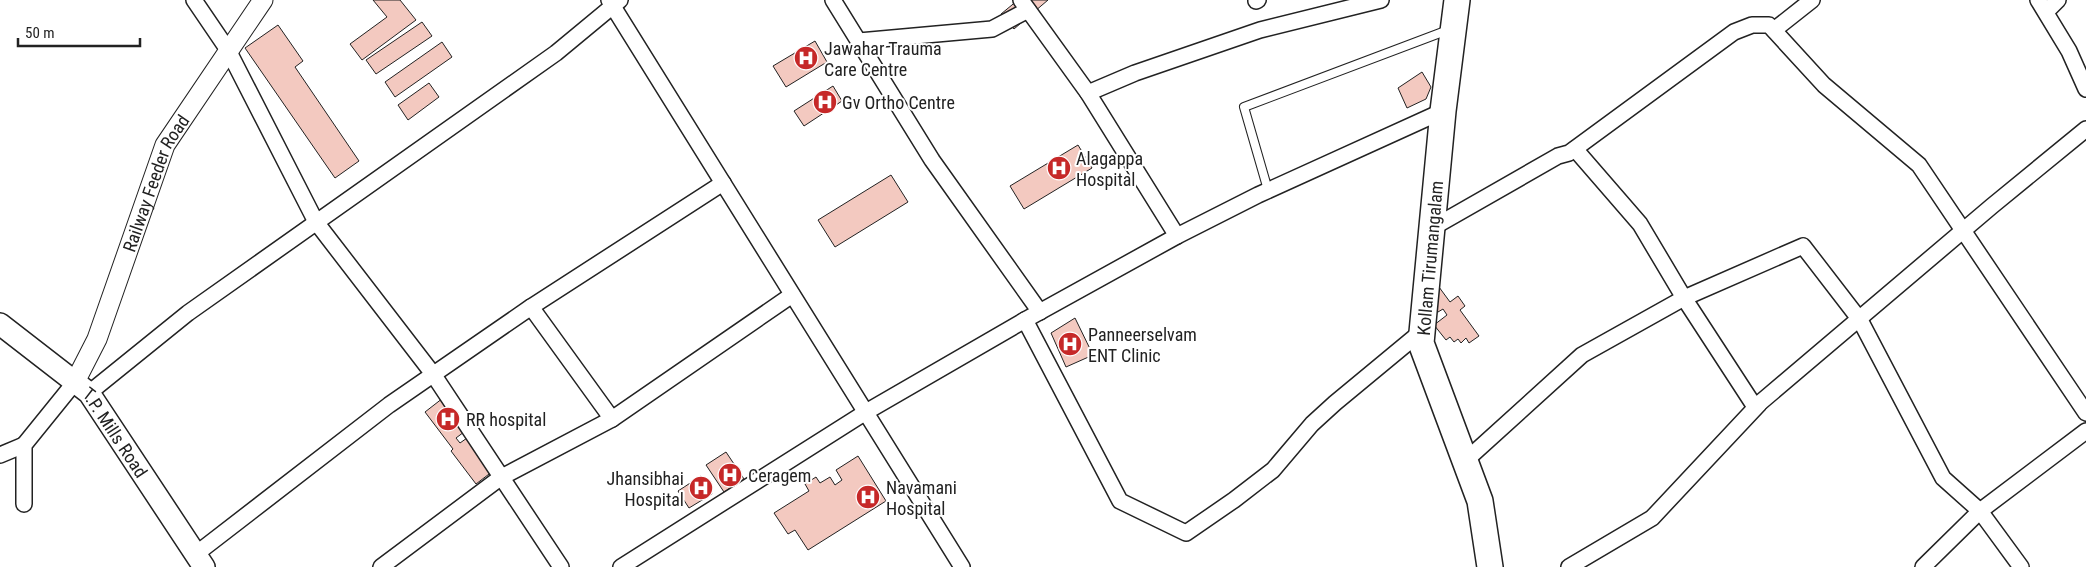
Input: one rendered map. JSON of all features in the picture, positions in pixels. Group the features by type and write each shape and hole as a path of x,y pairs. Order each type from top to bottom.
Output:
{"highway":[{"name":"Kollam Tirumangalam","path":"1457,0 1443,111 1421,343 1480,501 1490,567"}],"main road":[{"name":"T.P. Mills Road","path":"0,324 82,387 200,560"}],"street":[{"path":"194,0 228,50 316,222 434,374 500,478 561,567"},
{"name":"Railway Feeder Road","path":"82,387 164,145 263,0"},
{"path":"833,0 932,160 1040,312"},
{"path":"1088,93 1135,73 1260,30 1381,0"},
{"path":"1774,30 1812,0"},
{"path":"2058,0 2042,6 2069,51 2086,89"},
{"path":"0,455 24,445 82,387 556,53 614,2 723,183 962,567"},
{"path":"859,41 992,29 1025,5 1088,93 1177,236"},
{"path":"1432,228 1558,156 1574,149 1734,32 1752,25 1768,25 1824,85 1919,165 1959,228 1964,230 2086,413"},
{"path":"621,567 866,412 1024,320 1177,236 1268,190 1443,111"},
{"path":"1569,567 1652,518 1759,404 2086,129"},
{"path":"1574,149 1640,224 1684,298 1755,407 1759,404"},
{"path":"200,560 389,405 531,307 723,183"},
{"path":"1464,462 1582,355 1684,298 1803,246 1860,320 1943,478 1980,511 2021,567"},
{"path":"381,567 500,478 612,420 792,295"},
{"path":"531,307 612,420"},
{"path":"1024,320 1120,501 1186,533 1273,470 1312,424 1422,332"},
{"path":"1923,567 1980,511 2086,432"},
{"path":"24,445 24,504"}],"lane":[{"path":"1268,190 1244,107 1453,28"}],"building":[{"path":"373,0 400,0 416,20 362,60 350,44 387,17"},
{"path":"1018,0 1048,0 1014,29 1001,14"},
{"path":"422,22 432,36 376,74 366,60"},
{"path":"278,25 303,61 295,67 359,161 335,178 245,48"},
{"path":"815,41 827,62 786,87 773,66"},
{"path":"442,42 452,57 395,97 385,82"},
{"path":"1422,72 1431,87 1426,99 1407,108 1398,88"},
{"path":"429,83 439,97 408,120 398,105"},
{"path":"833,86 842,101 804,126 794,111"},
{"path":"1078,145 1092,168 1024,209 1010,186"},
{"path":"891,175 908,202 835,247 818,220"},
{"path":"1439,287 1450,302 1458,296 1465,306 1460,310 1479,336 1469,343 1466,338 1461,343 1458,339 1454,342 1450,337 1446,340 1434,325 1447,315 1443,309 1438,312 1427,296"},
{"path":"1075,318 1093,355 1066,367 1051,333"},
{"path":"443,398 468,429 456,438 460,443 467,438 493,471 476,484 425,412"},
{"path":"726,452 744,479 724,492 706,465"},
{"path":"858,456 886,501 808,550 795,530 788,534 774,513 809,491 805,484 816,477 820,483 830,477 835,485 842,480 836,470"},
{"path":"701,476 712,494 689,508 678,491"}],"place":[{"name":"Jawahar Trauma Care Centre","path":"806,58"},
{"name":"Gv Ortho Centre","path":"825,102"},
{"name":"Alagappa Hospital","path":"1059,168"},
{"name":"Panneerselvam ENT Clinic","path":"1070,344"},
{"name":"RR hospital","path":"448,419"},
{"name":"Ceragem","path":"730,475"},
{"name":"Jhansibhai Hospital","path":"701,488"},
{"name":"Navamani Hospital","path":"868,497"}]}
